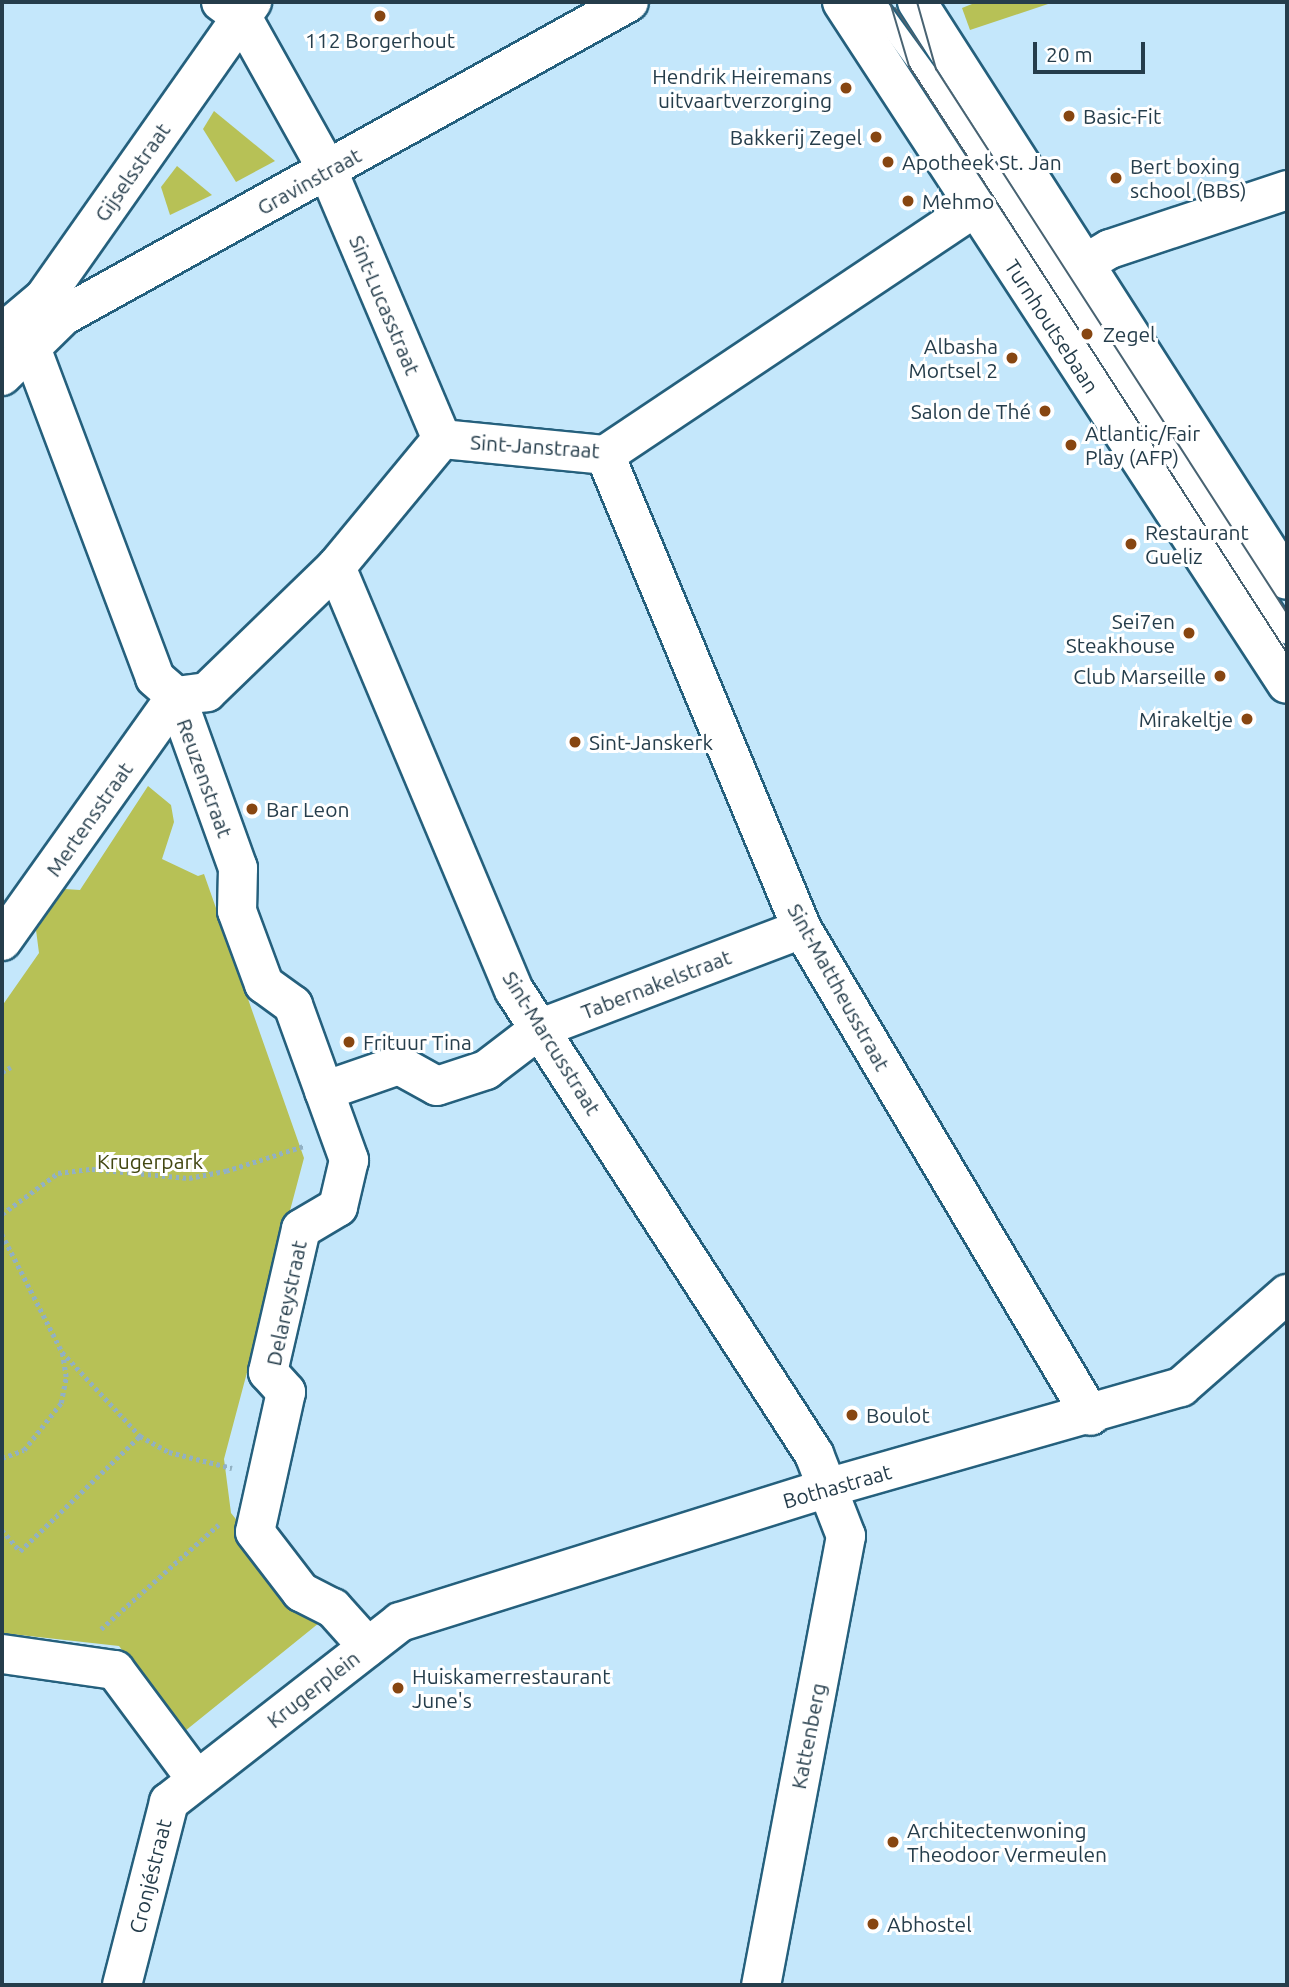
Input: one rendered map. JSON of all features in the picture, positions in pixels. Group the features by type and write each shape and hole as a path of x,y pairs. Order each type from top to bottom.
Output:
{"street":[{"name":"Gravinstraat","path":"2,376 18,332 63,316 629,2"},
{"name":"Turnhoutsebaan","path":"842,2 1287,684"},
{"path":"916,2 1287,580"},
{"name":"Sint-Lucasstraat","path":"238,7 328,171 442,439"},
{"name":"Gijselsstraat","path":"18,332 44,298 238,7"},
{"path":"1083,265 1110,249 1287,190"},
{"name":"Sint-Janstraat","path":"176,696 207,692 336,567 442,439 605,455 975,208"},
{"name":"Reuzenstraat","path":"18,332 155,678 176,696 238,868 237,911 264,984 293,1005 324,1091"},
{"name":"Sint-Mattheusstraat","path":"605,455 802,929 1091,1416"},
{"name":"Sint-Marcusstraat","path":"336,567 514,990 814,1454 830,1488"},
{"name":"Mertensstraat","path":"2,941 176,696"},
{"name":"Tabernakelstraat","path":"324,1091 399,1065 437,1086 486,1070 541,1028 802,929"},
{"name":"Delareystraat","path":"238,1527 267,1480 286,1392 268,1371 301,1229 338,1207 349,1160 324,1091"},
{"name":"Bothastraat","path":"368,1647 400,1622 830,1488 1091,1416 1181,1387 1287,1294"},
{"name":"Kattenberg","path":"761,1985 846,1536 830,1488"},
{"name":"Krugerplein","path":"196,1779 368,1647 333,1608 301,1592 238,1527"},
{"path":"2,1654 115,1670 196,1779"},
{"name":"Cronjéstraat","path":"122,1985 169,1801 196,1779"}],"lane":[{"path":"874,2 935,86 1287,634"},
{"path":"910,2 917,41 935,86"}],"path":[{"path":"2,1072 11,1067"},
{"path":"2,1214 58,1173 92,1169 189,1178 238,1167 339,1132"},
{"path":"2,1234 62,1352 140,1436 169,1452 267,1480"},
{"path":"2,1458 24,1450 61,1403 66,1377 62,1352"},
{"path":"3,1533 20,1551 140,1436"},
{"path":"86,1666 86,1642 238,1527"}],"green space":[{"path":"977,2 1054,2 970,30 962,8"},
{"path":"214,111 275,161 236,182 203,129"},
{"path":"177,166 212,195 170,215 161,187"},
{"name":"Krugerpark","path":"148,786 171,805 174,822 162,859 198,876 204,874 304,1158 224,1459 231,1513 319,1623 185,1731 119,1646 2,1633 2,1006 39,953 36,930 65,889 80,890"}],"tram line":[{"path":"890,2 909,66 1287,653"},
{"path":"917,2 936,69 1287,613"},
{"path":"895,8 923,49"}],"place":[{"name":"112 Borgerhout","path":"380,16"},
{"name":"Hendrik Heiremans uitvaartverzorging","path":"846,88"},
{"name":"Basic-Fit","path":"1069,116"},
{"name":"Bakkerij Zegel","path":"876,137"},
{"name":"Apotheek St. Jan","path":"888,162"},
{"name":"Bert boxing school (BBS)","path":"1116,178"},
{"name":"Mehmo","path":"908,201"},
{"name":"Zegel","path":"1087,334"},
{"name":"Albasha Mortsel 2","path":"1012,358"},
{"name":"Salon de Thé","path":"1045,411"},
{"name":"Atlantic/Fair Play (AFP)","path":"1071,445"},
{"name":"Restaurant Gueliz","path":"1131,544"},
{"name":"Sei7en Steakhouse","path":"1189,633"},
{"name":"Club Marseille","path":"1220,676"},
{"name":"Mirakeltje","path":"1247,719"},
{"name":"Sint-Janskerk","path":"575,742"},
{"name":"Bar Leon","path":"252,809"},
{"name":"Frituur Tina","path":"349,1042"},
{"name":"Boulot","path":"852,1415"},
{"name":"Huiskamerrestaurant June's","path":"398,1688"},
{"name":"Architectenwoning Theodoor Vermeulen","path":"893,1842"},
{"name":"Abhostel","path":"873,1924"}]}
